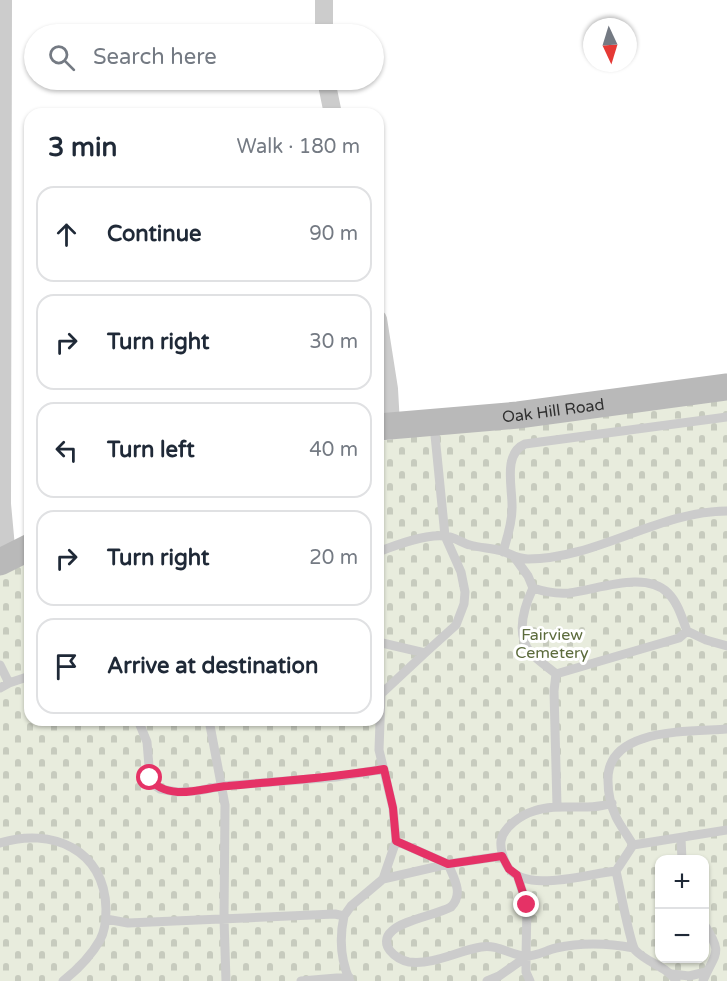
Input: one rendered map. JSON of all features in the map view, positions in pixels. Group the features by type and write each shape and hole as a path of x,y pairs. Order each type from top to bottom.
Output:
{"street":[{"path":"3,0 2,504 12,555"},
{"path":"324,0 324,24"},
{"path":"328,90 332,108"},
{"path":"384,357 389,388 385,426"},
{"name":"Oak Hill Road","path":"385,426 518,415 727,387"}],"lane":[{"path":"503,552 512,511 511,465 516,450 520,446 727,417"},
{"path":"384,690 456,625 464,604 465,592 461,572 445,536 433,422"},
{"path":"514,558 528,559 584,550 687,517 712,511 727,511"},
{"path":"384,550 405,542 445,536 469,545 503,552 514,558 528,576 533,588 525,605 522,620 523,636 531,653 556,674"},
{"path":"533,588 549,593 568,593 634,581 649,583 669,594 687,631 727,646"},
{"path":"556,674 679,638 687,631"},
{"path":"384,643 425,652"},
{"path":"0,664 9,683"},
{"path":"556,674 554,692 556,806"},
{"path":"0,688 24,678"},
{"path":"140,726 147,742 150,778 160,789 177,792 197,791 222,786 336,777 384,769"},
{"path":"210,726 225,805 226,981"},
{"path":"379,726 379,750 393,808 396,841 383,879"},
{"path":"633,845 616,816 608,791 608,774 616,753 641,739 662,734 727,729"},
{"path":"612,803 600,807 556,806 533,811 512,823 501,842 502,856 509,869 517,875 535,880 548,881 616,871"},
{"path":"634,948 616,871 633,845 727,830"},
{"path":"0,843 28,837 61,842 80,852 100,879 106,898 106,919 101,939 84,962 63,981"},
{"path":"681,838 682,855"},
{"path":"396,841 448,864 458,892 457,902 444,911 391,931 386,944 390,952 407,962 430,961 494,946 526,957"},
{"path":"302,981 350,979 343,964 340,937 344,916 351,906 383,879 448,864 502,856"},
{"path":"517,875 527,905 526,972 530,981"},
{"path":"106,919 128,923 335,914 344,916"},
{"path":"487,981 526,957 577,944 594,943 634,948 674,978 705,976 715,959 717,950 716,941 709,930"}],"green space":[{"name":"Fairview Cemetery","path":"727,397 727,981 0,981 0,566 24,554 24,726 384,726 384,440"}],"route":[{"path":"150,778 160,789 177,792 336,777 384,769 393,808 396,841 448,864 488,856 502,856 509,869 517,875 527,905"}]}
